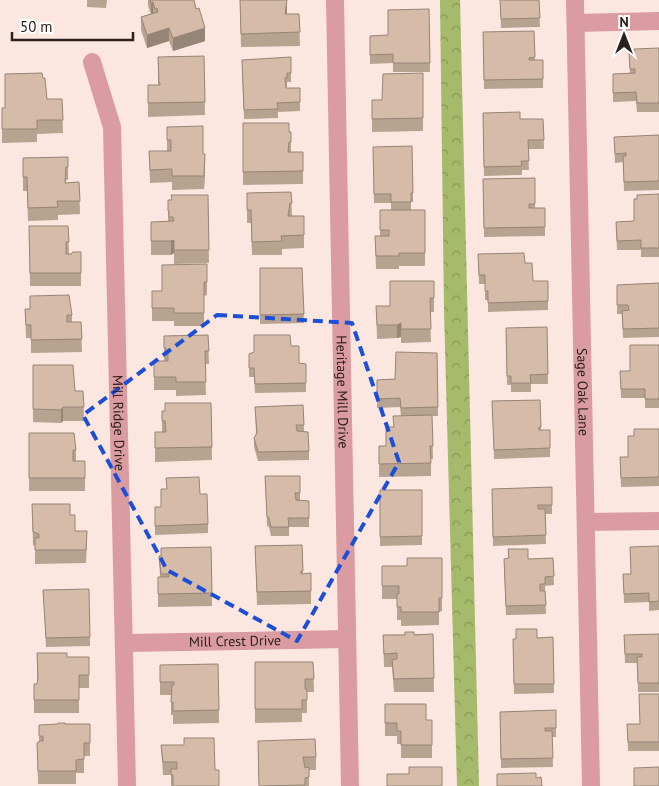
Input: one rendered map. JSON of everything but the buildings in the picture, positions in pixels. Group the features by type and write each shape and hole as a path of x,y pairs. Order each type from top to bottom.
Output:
{"street":[{"name":"Heritage Mill Drive","path":"335,0 350,786"},
{"name":"Sage Oak Lane","path":"575,0 591,786"},
{"path":"576,23 659,21"},
{"name":"Mill Ridge Drive","path":"92,62 112,127 127,786"},
{"path":"586,522 659,521"},
{"name":"Mill Crest Drive","path":"125,643 346,639"}],"highlighted area":[{"path":"217,315 352,323 399,462 297,641 167,570 83,415"}],"green space":[{"path":"440,0 460,0 479,786 457,786 444,311"}]}
